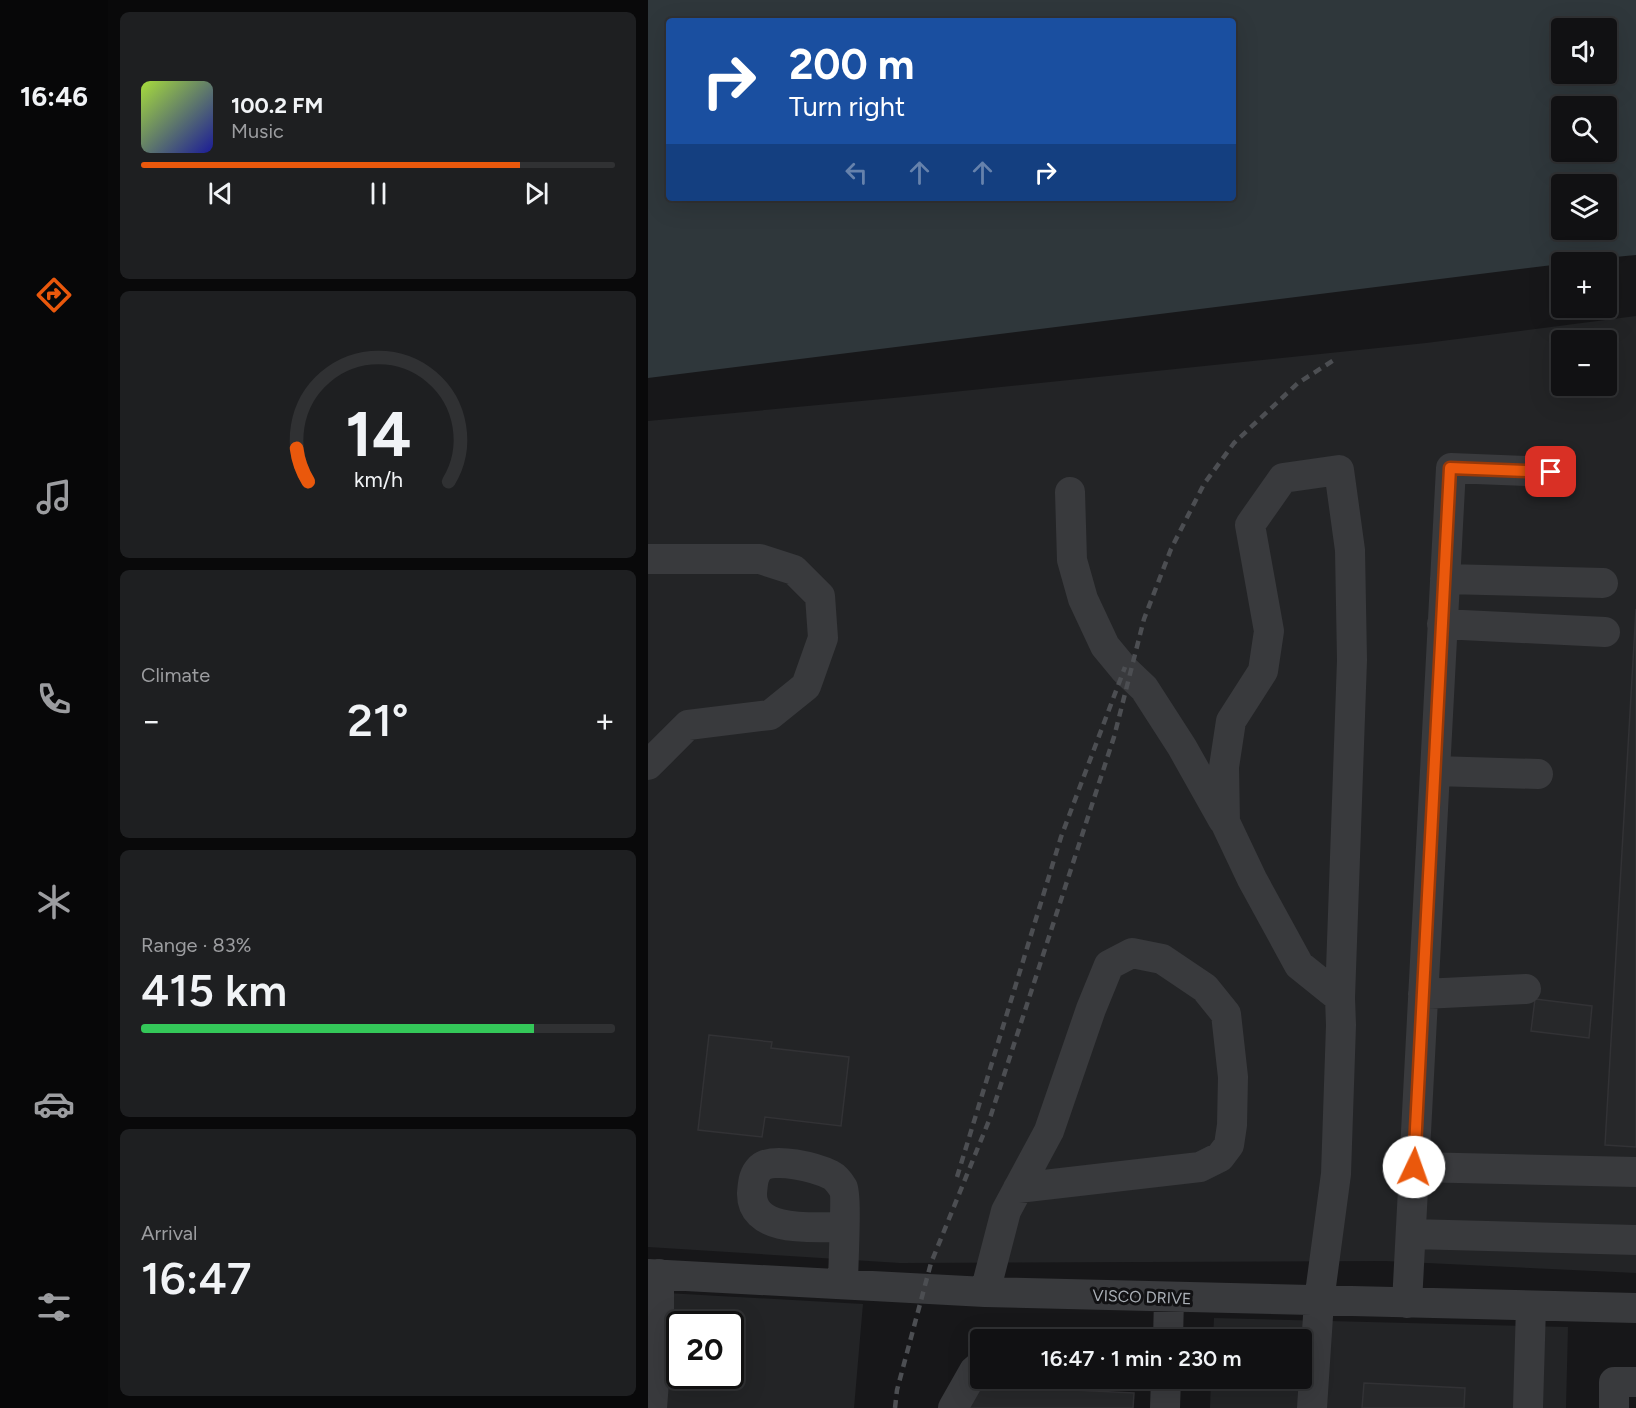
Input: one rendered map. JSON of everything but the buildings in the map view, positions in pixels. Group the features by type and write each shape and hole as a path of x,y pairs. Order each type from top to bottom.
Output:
{"street":[{"path":"1407,1303 1450,468 1551,472"},
{"path":"1225,822 1224,767 1231,721 1263,671 1269,631 1250,525 1283,478 1340,470 1350,550 1352,660 1336,1174 1319,1301 1312,1408"},
{"path":"1070,492 1072,560 1083,599 1105,646 1144,688 1182,747 1225,822 1252,879 1299,965 1340,998"},
{"path":"648,559 760,559 794,570 820,596 822,638 806,686 770,715 687,725 648,765"},
{"path":"1445,579 1603,583"},
{"path":"1442,624 1605,632"},
{"path":"1435,771 1538,774"},
{"path":"985,1292 1006,1211 1018,1188 1048,1131 1109,965 1132,953 1162,959 1205,988 1226,1014 1233,1077 1232,1125 1228,1145 1220,1157 1200,1167 1018,1188"},
{"path":"1423,994 1526,989"},
{"path":"1414,1167 1636,1172"},
{"path":"843,1227 843,1284"},
{"path":"1411,1234 1636,1240"},
{"path":"652,1408 659,1316 653,1274"},
{"name":"VISCO DRIVE","path":"653,1274 985,1292 1636,1308"},
{"path":"1168,1329 1169,1298"},
{"path":"1528,1408 1531,1306"},
{"path":"953,1408 970,1378"},
{"path":"1614,1408 1614,1382 1636,1382"},
{"path":"1165,1408 1166,1389"}],"shaded area":[{"path":"648,0 1636,0 1636,255 1617,257 1617,252 1551,252 1551,265 648,378"},
{"path":"1636,316 1636,1273 1385,1261 900,1263 648,1247 648,421 1426,343"},
{"path":"648,1292 863,1304 854,1408 648,1408"},
{"path":"1214,1318 1568,1327 1566,1408 1210,1408 1211,1389 1312,1389 1312,1329 1213,1329"}],"railway":[{"path":"895,1408 897,1390 931,1263 990,1118 1114,737 1144,619 1171,549 1204,484 1234,443 1298,383 1334,360"},
{"path":"957,1177 1061,837 1125,667"}],"route":[{"path":"1414,1167 1450,468 1551,472"}]}
